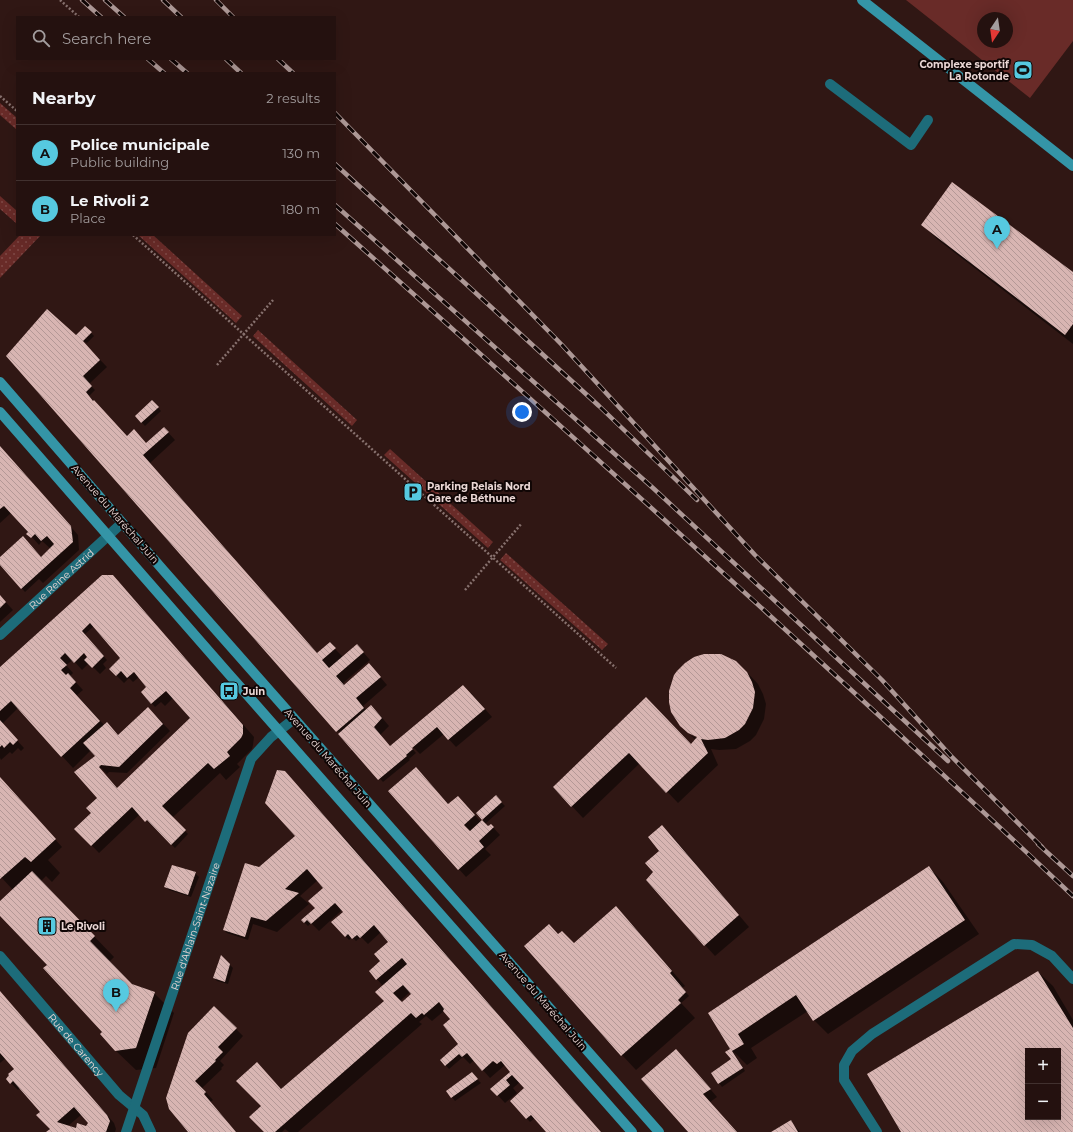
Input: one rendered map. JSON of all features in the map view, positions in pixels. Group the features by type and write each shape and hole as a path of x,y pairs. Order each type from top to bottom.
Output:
{"main road":[{"path":"862,0 1073,166"},
{"name":"Avenue du Maréchal Juin","path":"0,382 294,719 659,1132"},
{"name":"Avenue du Maréchal Juin","path":"0,412 632,1132"}],"street":[{"path":"830,84 911,145 928,120"},
{"name":"Rue Reine Astrid","path":"0,635 122,523"},
{"name":"Rue d'Ablain-Saint-Nazaire","path":"126,1132 251,759 279,730 294,719"},
{"path":"877,1132 844,1080 844,1065 852,1051 872,1034 1014,944 1032,945 1052,956 1073,978"},
{"name":"Rue de Carency","path":"0,956 119,1095 143,1115 151,1132"}],"path":[{"path":"60,0 78,16"},
{"path":"0,96 16,111"},
{"path":"134,236 616,668"},
{"path":"217,365 273,300"},
{"path":"465,590 522,523"}],"shaded area":[{"name":"Complexe sportif La Rotonde","path":"906,0 1073,0 1073,41 1030,98"},
{"path":"0,103 16,117 16,129 0,115"},
{"path":"0,196 16,210 16,223 0,209"},
{"path":"19,236 40,236 0,278 0,256"},
{"path":"139,236 154,236 242,316 236,323"},
{"path":"258,330 357,420 352,426 253,336"},
{"path":"390,449 493,542 488,548 384,455"},
{"path":"506,553 608,644 602,650 500,560"}],"building":[{"path":"952,182 1073,272 1073,324 1065,335 921,225"},
{"path":"47,309 76,335 85,326 92,332 83,341 100,360 83,376 92,386 86,392 127,436 134,429 146,443 164,427 169,432 143,455 317,653 330,642 336,648 322,660 329,668 357,644 364,652 336,676 344,685 369,663 381,677 356,698 364,708 336,732 6,356"},
{"path":"152,400 159,407 141,423 135,416"},
{"path":"0,446 71,526 73,542 21,589 0,565 0,557 23,536 41,557 54,544 47,536 41,541 35,534 31,538 26,534 28,532 4,506 0,509"},
{"path":"102,575 113,575 243,725 243,734 241,738 227,752 230,756 214,769 208,763 162,806 186,830 171,845 147,820 145,822 132,807 91,846 74,829 91,813 86,808 97,798 74,772 95,756 83,743 107,722 118,735 148,707 163,724 119,767 101,765 99,767 117,788 190,718 166,691 151,704 141,692 146,687 134,672 127,678 121,671 116,676 109,669 120,658 90,623 82,631 104,656 92,668 84,660 87,657 84,653 74,663 65,653 60,658 67,665 61,670 66,675 68,673 76,682 70,688 100,721 61,757 11,701 0,711 0,667"},
{"path":"0,595 6,602 0,608"},
{"path":"704,654 721,654 736,661 747,672 755,692 753,708 745,724 739,730 725,738 708,740 701,739 708,753 666,793 629,753 571,807 553,787 646,697 691,744 697,737 688,733 680,726 671,712 669,691 674,675 677,671 694,657"},
{"path":"463,685 485,709 448,740 437,727 412,748 413,749 406,755 407,756 378,780 338,734 371,705 382,718 374,727 390,746"},
{"path":"0,720 18,740 13,745 10,742 4,748 2,745 0,747"},
{"path":"416,767 448,804 458,796 475,815 464,825 470,831 482,820 488,826 491,824 494,827 479,841 484,847 458,870 388,791"},
{"path":"277,770 285,771 601,1132 546,1132 531,1115 526,1119 510,1101 524,1088 512,1075 506,1080 510,1085 497,1096 490,1089 510,1072 501,1061 497,1064 493,1061 482,1071 467,1053 462,1057 459,1054 445,1066 440,1060 458,1044 443,1025 450,1019 443,1011 444,1009 439,1002 424,1015 422,1013 416,1018 411,1013 275,1132 264,1132 249,1117 261,1106 236,1081 257,1062 281,1089 384,1001 375,992 407,964 402,958 376,980 369,971 380,961 374,954 388,942 374,925 360,938 357,935 352,939 348,934 345,937 331,922 343,912 335,903 311,924 307,920 304,923 301,920 315,908 308,901 323,888 307,869 285,889 299,893 266,921 251,917 245,937 223,930 245,863 259,867 295,836 265,803","holes":["403,985 411,994 402,1002 393,993"]},
{"path":"0,777 56,839 31,862 25,857 0,879"},
{"path":"496,795 502,802 482,820 476,813"},
{"path":"662,825 739,915 704,946 646,880 653,872 645,863 659,851 648,837"},
{"path":"172,865 196,872 188,895 164,887"},
{"path":"929,866 965,920 813,1021 796,995 738,1034 744,1044 732,1051 743,1068 718,1084 711,1073 731,1059 725,1052 730,1049 708,1013"},
{"path":"32,871 95,936 90,941 132,984 155,992 136,1048 115,1051 100,1034 102,1032 43,968 47,965 0,916 0,901"},
{"path":"616,906 672,971 670,973 686,992 678,1000 681,1003 621,1056 524,946 549,924 558,934 562,931 574,943"},
{"path":"221,955 230,964 225,982 213,978"},
{"path":"1038,971 1073,1028 1073,1132 901,1132 867,1074"},
{"path":"0,991 107,1115 110,1121 106,1132 46,1132 50,1129 36,1115 40,1112 13,1081 10,1084 6,1079 9,1075 8,1074 14,1069 0,1053","holes":["74,1107 88,1123 86,1126 77,1123 76,1128 57,1122"]},
{"path":"214,1006 237,1028 218,1047 223,1052 215,1060 216,1061 195,1081 206,1092 204,1094 236,1132 188,1132 169,1109 166,1098 188,1033"},
{"path":"676,1049 711,1089 703,1094 737,1132 688,1132 641,1079"},
{"path":"472,1072 478,1079 451,1098 446,1091"},
{"path":"791,1120 798,1132 771,1132"}],"railway":[{"path":"82,0 100,16"},
{"path":"105,0 123,16"},
{"path":"163,0 180,16"},
{"path":"216,0 232,16"},
{"path":"149,60 163,72"},
{"path":"172,60 186,72"},
{"path":"227,60 240,72"},
{"path":"279,60 292,72"},
{"path":"336,114 562,345 755,555 882,680 951,756 1042,847"},
{"path":"336,165 599,406 697,500"},
{"path":"336,206 653,488 948,761"},
{"path":"336,225 706,557 1073,896"},
{"path":"1038,844 1073,876"}],"place":[{"name":"Complexe sportif La Rotonde","path":"1023,70"},
{"name":"Police municipale","path":"997,249"},
{"name":"Parking Relais Nord Gare de Béthune","path":"413,492"},
{"name":"Juin","path":"229,691"},
{"name":"Le Rivoli","path":"47,926"},
{"name":"Le Rivoli 2","path":"116,1012"}]}
